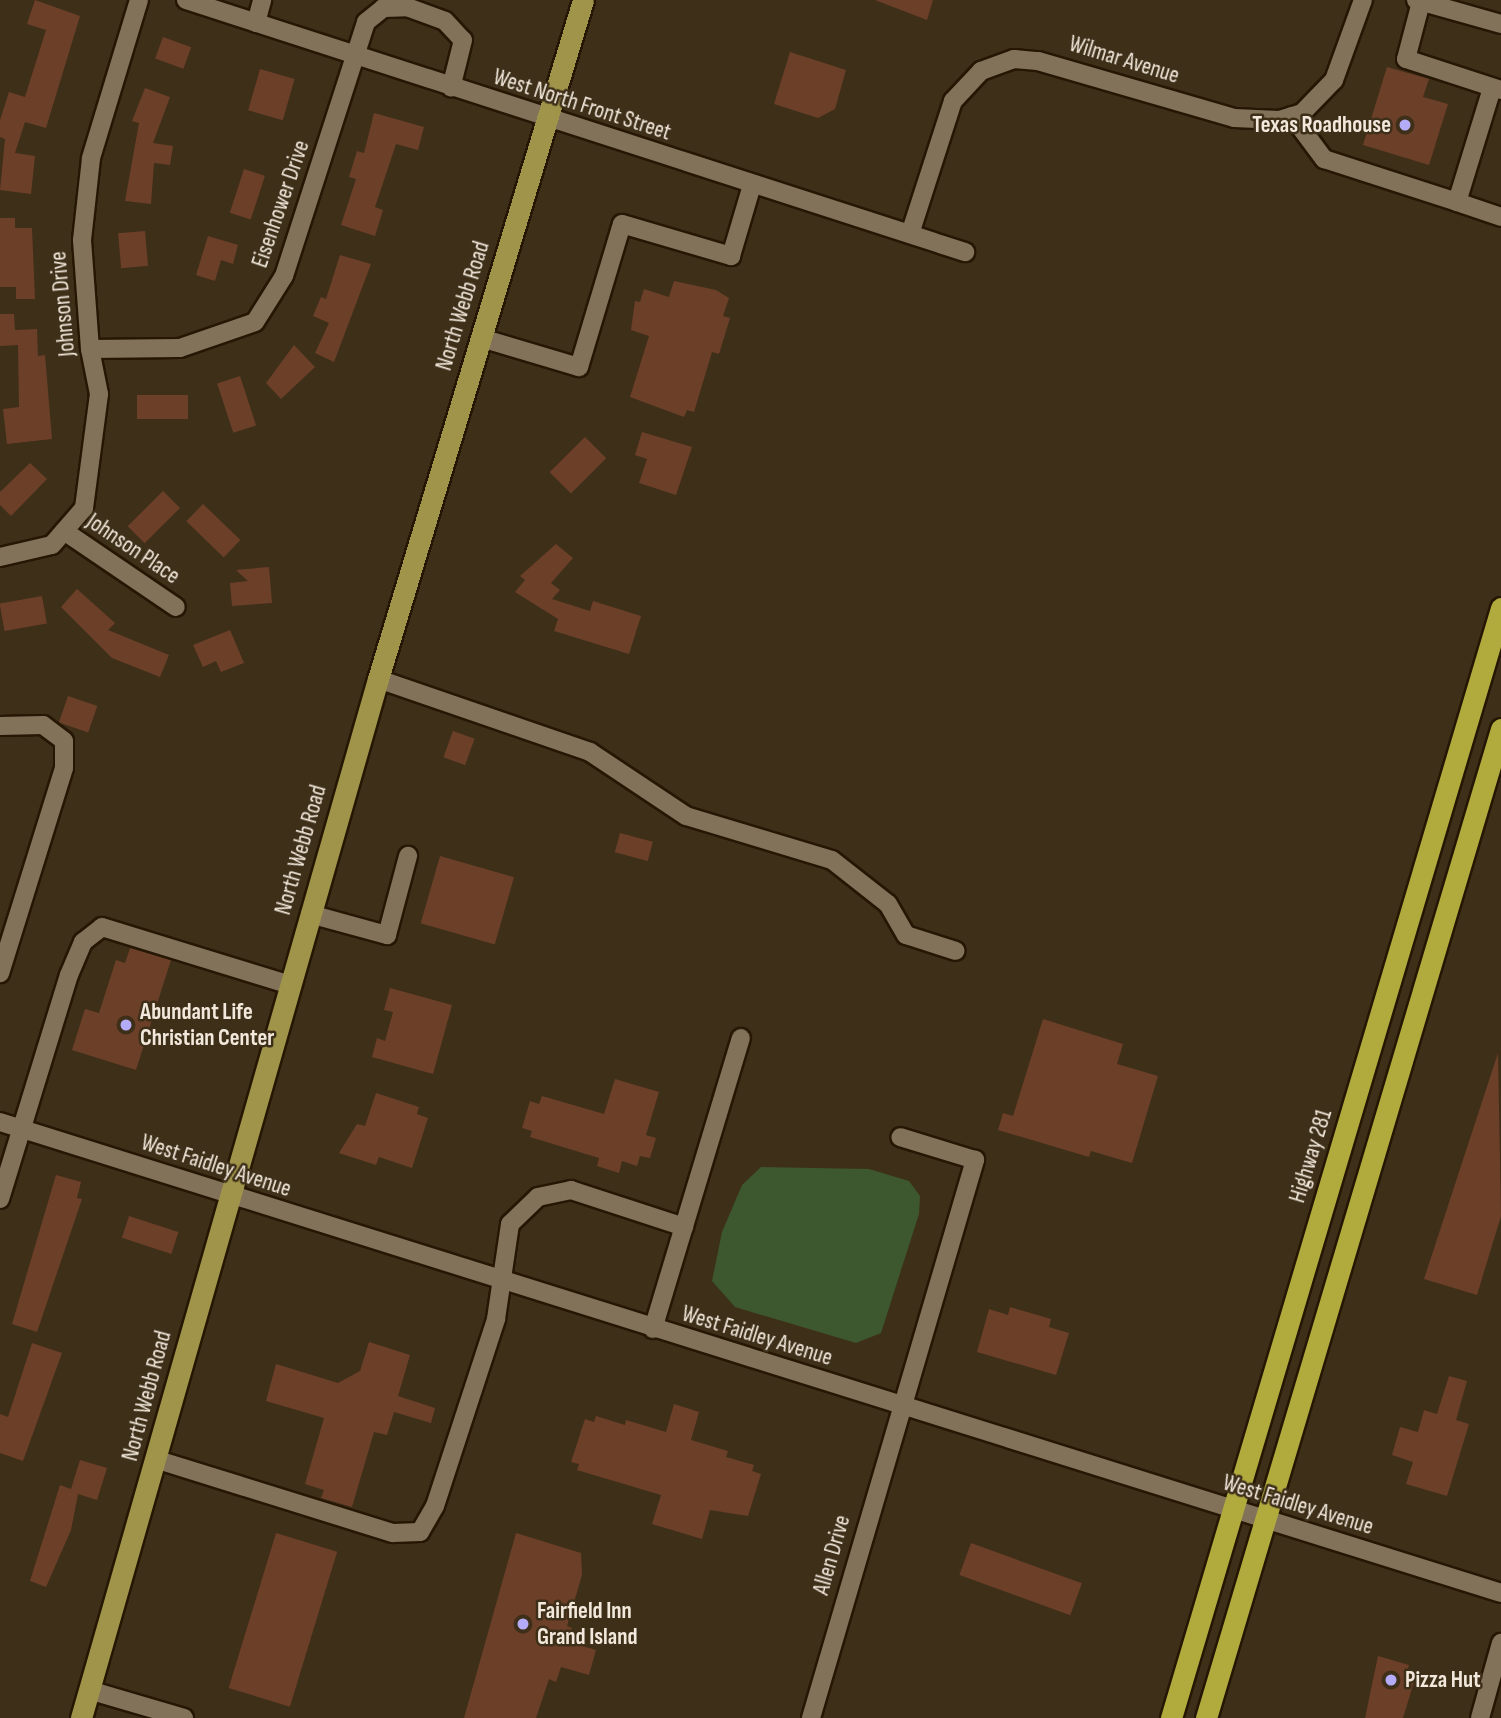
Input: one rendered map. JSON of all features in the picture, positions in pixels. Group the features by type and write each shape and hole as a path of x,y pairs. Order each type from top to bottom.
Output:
{"highway":[{"name":"Highway 281","path":"1171,1718 1501,608"},
{"path":"1206,1718 1501,729"}],"main road":[{"name":"North Webb Road","path":"81,1718 158,1460 289,985 378,679 583,0"}],"street":[{"name":"Johnson Drive","path":"0,557 52,545 84,508 93,461 99,394 90,349 82,240 91,152 139,0"},
{"name":"West North Front Street","path":"186,0 547,121 965,252"},
{"path":"256,23 262,0"},
{"path":"1363,0 1334,80 1319,99 1292,116 1312,151 1324,159 1501,217"},
{"path":"1457,202 1497,89 1406,60 1419,1 1501,24"},
{"name":"Eisenhower Drive","path":"90,349 180,348 256,322 284,276 366,22 383,8 407,8 445,21 463,40 451,88"},
{"name":"Wilmar Avenue","path":"910,234 953,101 966,82 997,64 1038,61 1234,118 1292,116"},
{"path":"481,338 579,367 622,224 731,256 752,185"},
{"name":"Johnson Place","path":"64,531 176,607"},
{"path":"378,679 590,752 687,816 832,860 888,904 906,935 956,951"},
{"path":"0,726 43,725 64,741 64,768 0,973"},
{"path":"310,914 387,935 408,856"},
{"path":"0,1199 69,975 83,942 102,927 289,985"},
{"path":"653,1329 741,1038"},
{"name":"West Faidley Avenue","path":"0,1122 504,1283 1501,1593"},
{"name":"Allen Drive","path":"811,1718 900,1406 975,1160 900,1137"},
{"path":"158,1460 393,1533 420,1532 435,1506 504,1283 510,1224 538,1197 571,1190 684,1227"},
{"path":"1480,1718 1501,1643"},
{"path":"89,1690 184,1718"}],"shaded area":[{"path":"761,1167 869,1169 909,1181 920,1196 919,1214 881,1333 856,1343 735,1307 712,1281 722,1232 742,1185"}],"building":[{"path":"35,0 80,16 46,128 25,122 15,153 35,156 31,194 0,190 5,139 0,137 0,120 9,92 25,97 46,30 27,24"},
{"path":"875,0 933,0 927,20"},
{"path":"163,37 191,47 183,69 155,59"},
{"path":"790,52 846,70 835,109 818,118 774,104"},
{"name":"Texas Roadhouse","path":"1387,67 1429,79 1423,97 1448,104 1429,165 1363,145"},
{"path":"260,69 295,79 283,120 248,110"},
{"path":"145,88 170,97 153,143 173,146 170,165 154,163 151,204 125,201 139,123 132,121"},
{"path":"374,113 424,127 418,150 396,144 375,207 383,210 375,236 341,225 356,179 349,177 357,151 364,153"},
{"path":"244,169 265,176 251,220 230,213"},
{"path":"0,218 15,218 15,228 32,228 35,299 16,299 16,287 0,287"},
{"path":"145,231 148,266 121,268 118,233"},
{"path":"208,236 238,245 233,264 221,260 215,281 196,275"},
{"path":"340,255 371,264 334,362 315,353 329,323 313,316 321,297 326,299"},
{"path":"674,281 716,290 729,298 723,316 730,318 719,354 712,352 694,412 687,410 684,417 630,397 649,336 631,330 635,301 640,302 644,289 669,297"},
{"path":"0,314 14,314 15,330 37,329 38,356 45,355 52,439 7,444 3,409 19,407 18,345 0,346"},
{"path":"294,345 315,367 281,399 266,383"},
{"path":"240,376 256,425 233,433 217,383"},
{"path":"137,395 188,395 188,419 137,419"},
{"path":"642,432 692,447 676,495 639,483 647,459 635,455"},
{"path":"585,437 606,458 571,494 550,472"},
{"path":"30,463 47,479 11,516 0,505 0,492"},
{"path":"163,491 180,508 145,543 128,526"},
{"path":"203,504 240,540 224,557 186,521"},
{"path":"556,544 573,558 551,583 560,590 552,599 590,611 593,601 641,616 629,654 554,631 558,619 515,592 525,580 520,576"},
{"path":"269,567 272,603 232,606 230,583 248,581 236,570"},
{"path":"77,589 115,623 108,630 169,655 160,677 112,658 61,607"},
{"path":"42,596 47,624 5,631 0,603"},
{"path":"230,630 244,663 221,672 216,661 203,667 193,645"},
{"path":"68,696 97,706 88,733 59,722"},
{"path":"453,731 475,739 465,765 443,757"},
{"path":"620,833 653,842 648,861 615,852"},
{"path":"440,856 514,877 495,945 421,923"},
{"path":"130,948 171,960 136,1070 72,1050 85,1009 99,1013 116,960 125,963"},
{"path":"390,988 452,1005 433,1074 372,1057 377,1038 385,1041 393,1012 384,1010"},
{"path":"1043,1019 1123,1044 1117,1064 1158,1076 1132,1163 1091,1151 1089,1157 998,1130 1003,1113 1013,1116"},
{"path":"1498,1053 1501,1216 1477,1295 1424,1279"},
{"path":"615,1079 659,1092 646,1135 656,1138 650,1158 640,1156 637,1166 622,1161 619,1173 597,1166 599,1158 530,1137 532,1131 522,1128 530,1101 539,1104 542,1096 604,1114"},
{"path":"376,1093 419,1107 417,1114 428,1118 412,1168 379,1157 376,1165 339,1153 357,1124 365,1126"},
{"path":"56,1175 81,1182 77,1198 82,1199 37,1332 12,1324"},
{"path":"129,1216 178,1232 171,1254 122,1238"},
{"path":"1010,1307 1051,1319 1049,1327 1069,1333 1056,1375 977,1352 989,1309 1008,1315"},
{"path":"369,1342 410,1355 398,1396 435,1408 431,1423 394,1412 387,1435 374,1432 352,1507 321,1498 324,1490 305,1484 324,1418 266,1401 276,1364 338,1383 360,1371"},
{"path":"32,1343 62,1353 23,1461 0,1453 0,1414 8,1417"},
{"path":"1449,1376 1467,1381 1456,1420 1469,1424 1447,1496 1406,1484 1413,1462 1392,1455 1400,1427 1418,1432 1424,1410 1437,1414"},
{"path":"674,1404 699,1412 691,1440 728,1451 726,1457 754,1465 752,1471 761,1474 748,1516 710,1510 702,1539 652,1524 661,1495 577,1470 579,1464 571,1462 585,1419 594,1422 596,1416 625,1425 626,1420 666,1432"},
{"path":"80,1460 107,1468 97,1500 78,1494 71,1530 46,1587 30,1581 60,1485 71,1489"},
{"path":"276,1533 337,1552 290,1707 229,1688"},
{"path":"516,1533 581,1553 582,1575 567,1626 572,1628 568,1642 596,1650 589,1675 561,1667 556,1682 549,1679 536,1718 464,1718"},
{"path":"971,1543 1082,1583 1070,1615 959,1575"},
{"path":"1378,1656 1409,1665 1407,1672 1416,1675 1403,1718 1365,1718"}],"place":[{"name":"Texas Roadhouse","path":"1405,125"},
{"name":"Abundant Life Christian Center","path":"126,1025"},
{"name":"Fairfield Inn Grand Island","path":"523,1624"},
{"name":"Pizza Hut","path":"1391,1680"}]}
